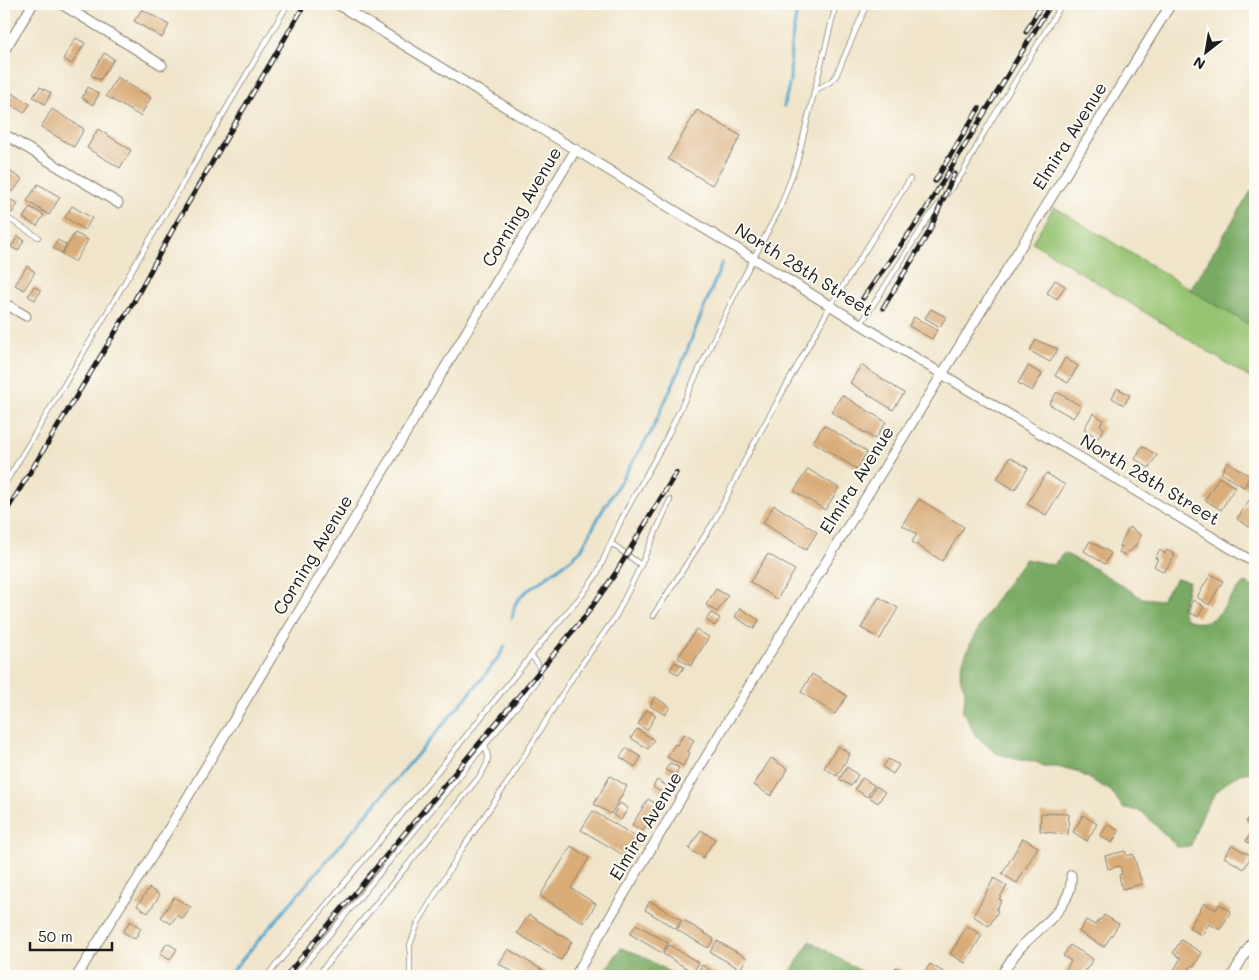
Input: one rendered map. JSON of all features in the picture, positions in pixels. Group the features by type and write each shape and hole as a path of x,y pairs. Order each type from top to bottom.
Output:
{"street":[{"path":"4,51 33,4"},
{"path":"61,4 162,65"},
{"name":"North 28th Street","path":"337,4 1255,563"},
{"name":"Elmira Avenue","path":"575,976 719,735 1171,4"},
{"path":"4,134 118,203"},
{"name":"Corning Avenue","path":"77,976 153,855 576,149"},
{"path":"4,303 26,316"},
{"path":"1001,976 1009,962 1054,915 1064,901 1072,885 1070,875"},
{"path":"1232,976 1255,937"}],"lane":[{"path":"4,485 74,370 288,4"},
{"path":"267,976 591,584 622,518 664,442 780,208 790,181 836,4"},
{"path":"814,90 830,82 836,76 867,4"},
{"path":"861,324 925,223 962,174 985,131 1062,4"},
{"path":"653,616 715,520 747,456 831,305 910,179"},
{"path":"4,216 38,237"},
{"path":"410,976 410,945 421,917 462,849 512,776 574,675 616,616 670,500"},
{"path":"611,543 641,565"},
{"path":"295,976 538,680 540,674 539,665 531,656"},
{"path":"317,976 480,776 489,758 485,746"}],"green space":[{"path":"1251,191 1255,193 1255,328 1190,290"},
{"path":"1054,207 1255,328 1255,381 1032,242"},
{"path":"1064,553 1097,570 1142,598 1161,600 1176,579 1189,581 1182,611 1186,619 1196,622 1202,622 1215,617 1235,592 1246,583 1255,588 1255,772 1242,774 1231,779 1221,787 1205,810 1191,846 1177,847 1141,811 1124,809 1111,791 1076,771 1057,766 1044,766 1036,762 1019,760 996,753 975,735 962,712 965,695 960,677 962,664 976,632 998,597 1026,559 1053,565"},
{"path":"810,941 869,976 788,976"},
{"path":"621,948 641,955 676,976 601,976"}],"building":[{"path":"142,9 169,25 162,38 134,21"},
{"path":"76,38 85,43 72,64 63,59"},
{"path":"104,53 114,59 100,80 91,75"},
{"path":"117,77 151,98 140,116 106,96"},
{"path":"40,87 51,93 45,104 33,97"},
{"path":"88,87 99,94 93,105 82,98"},
{"path":"12,93 30,104 24,113 7,102"},
{"path":"52,109 84,129 74,147 41,127"},
{"path":"697,110 741,136 712,185 668,159"},
{"path":"98,129 131,150 120,168 87,148"},
{"path":"4,168 22,179 13,192 4,186"},
{"path":"38,184 60,197 49,215 27,201"},
{"path":"12,200 18,204 12,213 6,210"},
{"path":"72,206 92,218 85,230 65,217"},
{"path":"30,207 44,215 37,226 23,218"},
{"path":"75,233 88,240 75,262 62,254"},
{"path":"18,236 24,240 18,251 11,247"},
{"path":"58,240 66,245 62,253 53,248"},
{"path":"27,266 35,272 24,290 15,285"},
{"path":"1055,280 1065,286 1057,299 1047,293"},
{"path":"34,286 41,291 35,300 28,296"},
{"path":"931,309 946,317 940,327 925,318"},
{"path":"914,317 937,330 932,339 909,326"},
{"path":"1036,340 1058,349 1050,362 1030,351"},
{"path":"1065,358 1078,366 1068,383 1055,376"},
{"path":"861,365 904,393 893,410 850,383"},
{"path":"1028,366 1042,374 1032,391 1018,383"},
{"path":"1117,388 1130,395 1124,405 1112,398"},
{"path":"1057,392 1081,406 1073,418 1049,404"},
{"path":"842,395 886,422 875,439 831,412"},
{"path":"1093,413 1103,420 1100,425 1104,428 1098,438 1084,429"},
{"path":"824,425 867,452 857,469 813,442"},
{"path":"1142,446 1157,455 1149,468 1135,459"},
{"path":"1010,457 1028,468 1015,490 997,479"},
{"path":"1227,462 1250,476 1244,487 1221,473"},
{"path":"808,469 839,488 825,510 794,491"},
{"path":"1046,473 1065,485 1046,515 1027,504"},
{"path":"1219,477 1235,487 1221,510 1205,500"},
{"path":"1252,477 1255,479 1255,494 1246,488"},
{"path":"1252,496 1255,498 1254,530 1237,519"},
{"path":"919,499 964,527 942,561 912,542 917,534 902,525"},
{"path":"774,505 817,532 806,550 763,523"},
{"path":"1129,527 1141,535 1134,548 1128,551 1125,556 1119,552 1122,547 1119,546"},
{"path":"1090,541 1111,553 1105,564 1084,551"},
{"path":"1160,550 1165,554 1167,550 1175,555 1164,572 1154,566 1158,559 1155,558"},
{"path":"768,554 795,570 777,599 750,582"},
{"path":"1211,574 1223,581 1209,605 1197,597"},
{"path":"716,589 728,596 717,612 706,605"},
{"path":"879,597 898,608 880,639 861,628"},
{"path":"1193,600 1204,607 1198,617 1187,611"},
{"path":"740,608 759,620 754,629 735,617"},
{"path":"711,613 720,618 715,626 706,620"},
{"path":"696,629 709,637 691,666 678,658"},
{"path":"675,662 684,667 679,675 670,670"},
{"path":"812,674 847,696 835,714 801,692"},
{"path":"655,697 670,707 665,715 650,706"},
{"path":"647,710 656,715 647,730 638,724"},
{"path":"637,729 654,740 648,749 631,738"},
{"path":"684,734 694,740 683,766 667,757"},
{"path":"838,746 850,754 837,776 824,768"},
{"path":"626,748 641,757 635,767 620,757"},
{"path":"771,758 788,769 771,796 754,785"},
{"path":"888,759 899,765 893,774 883,767"},
{"path":"670,763 679,768 675,775 665,770"},
{"path":"847,767 858,775 851,786 839,779"},
{"path":"610,776 627,786 611,814 594,804"},
{"path":"862,778 874,785 867,797 855,789"},
{"path":"657,780 667,786 662,793 653,787"},
{"path":"876,786 885,792 878,803 869,797"},
{"path":"648,799 658,805 643,831 632,825"},
{"path":"620,803 628,808 621,820 613,815"},
{"path":"1255,807 1255,847 1246,841 1254,827 1246,822"},
{"path":"593,811 640,839 629,858 581,830"},
{"path":"1041,813 1069,814 1068,835 1040,831"},
{"path":"1083,815 1097,824 1087,841 1073,832"},
{"path":"1108,824 1119,831 1112,843 1100,836"},
{"path":"701,830 715,839 703,858 689,849"},
{"path":"1023,838 1038,847 1017,883 1002,874"},
{"path":"1232,845 1251,856 1244,869 1224,857"},
{"path":"571,846 589,858 571,888 596,904 584,923 540,896"},
{"path":"1125,851 1127,856 1133,854 1142,884 1122,889 1119,875 1122,874 1120,866 1108,869 1105,856"},
{"path":"994,878 1007,886 999,899 1002,900 996,910 998,911 989,926 973,916"},
{"path":"149,888 160,895 148,913 137,906"},
{"path":"174,897 191,907 183,919 177,915 171,924 161,917"},
{"path":"650,901 681,920 676,929 645,910"},
{"path":"1204,903 1216,910 1219,904 1231,911 1220,930 1209,924 1202,935 1189,928"},
{"path":"529,915 572,942 561,960 517,933"},
{"path":"1104,915 1119,924 1104,947 1079,932 1086,920 1095,925"},
{"path":"683,920 714,939 708,948 677,930"},
{"path":"130,921 141,928 135,939 123,932"},
{"path":"636,924 668,943 662,953 630,934"},
{"path":"967,926 982,935 965,963 950,954"},
{"path":"1181,940 1202,953 1185,976 1173,976 1171,975 1181,958 1173,953"},
{"path":"717,941 747,958 740,969 710,952"},
{"path":"167,943 177,949 170,960 160,954"},
{"path":"669,945 699,963 693,972 663,954"},
{"path":"1070,945 1093,959 1080,976 1062,976 1071,961 1063,956"},
{"path":"508,949 552,976 520,976 499,964"},
{"path":"930,964 950,976 922,976"},
{"path":"702,965 720,976 696,975"},
{"path":"896,967 908,974 906,976 891,976"}],"waterway":[{"path":"784,106 790,81 791,45 798,4"},
{"path":"512,618 515,604 523,594 581,550 602,511 651,432 678,373 722,263"},
{"path":"228,976 482,679 505,646"}],"railway":[{"path":"4,515 133,303 173,229 305,4"},
{"path":"1026,32 1042,4"},
{"path":"863,298 923,214 1051,4"},
{"path":"935,181 979,108"},
{"path":"883,308 929,232 954,174"},
{"path":"286,976 586,615 615,574 676,473"}]}
